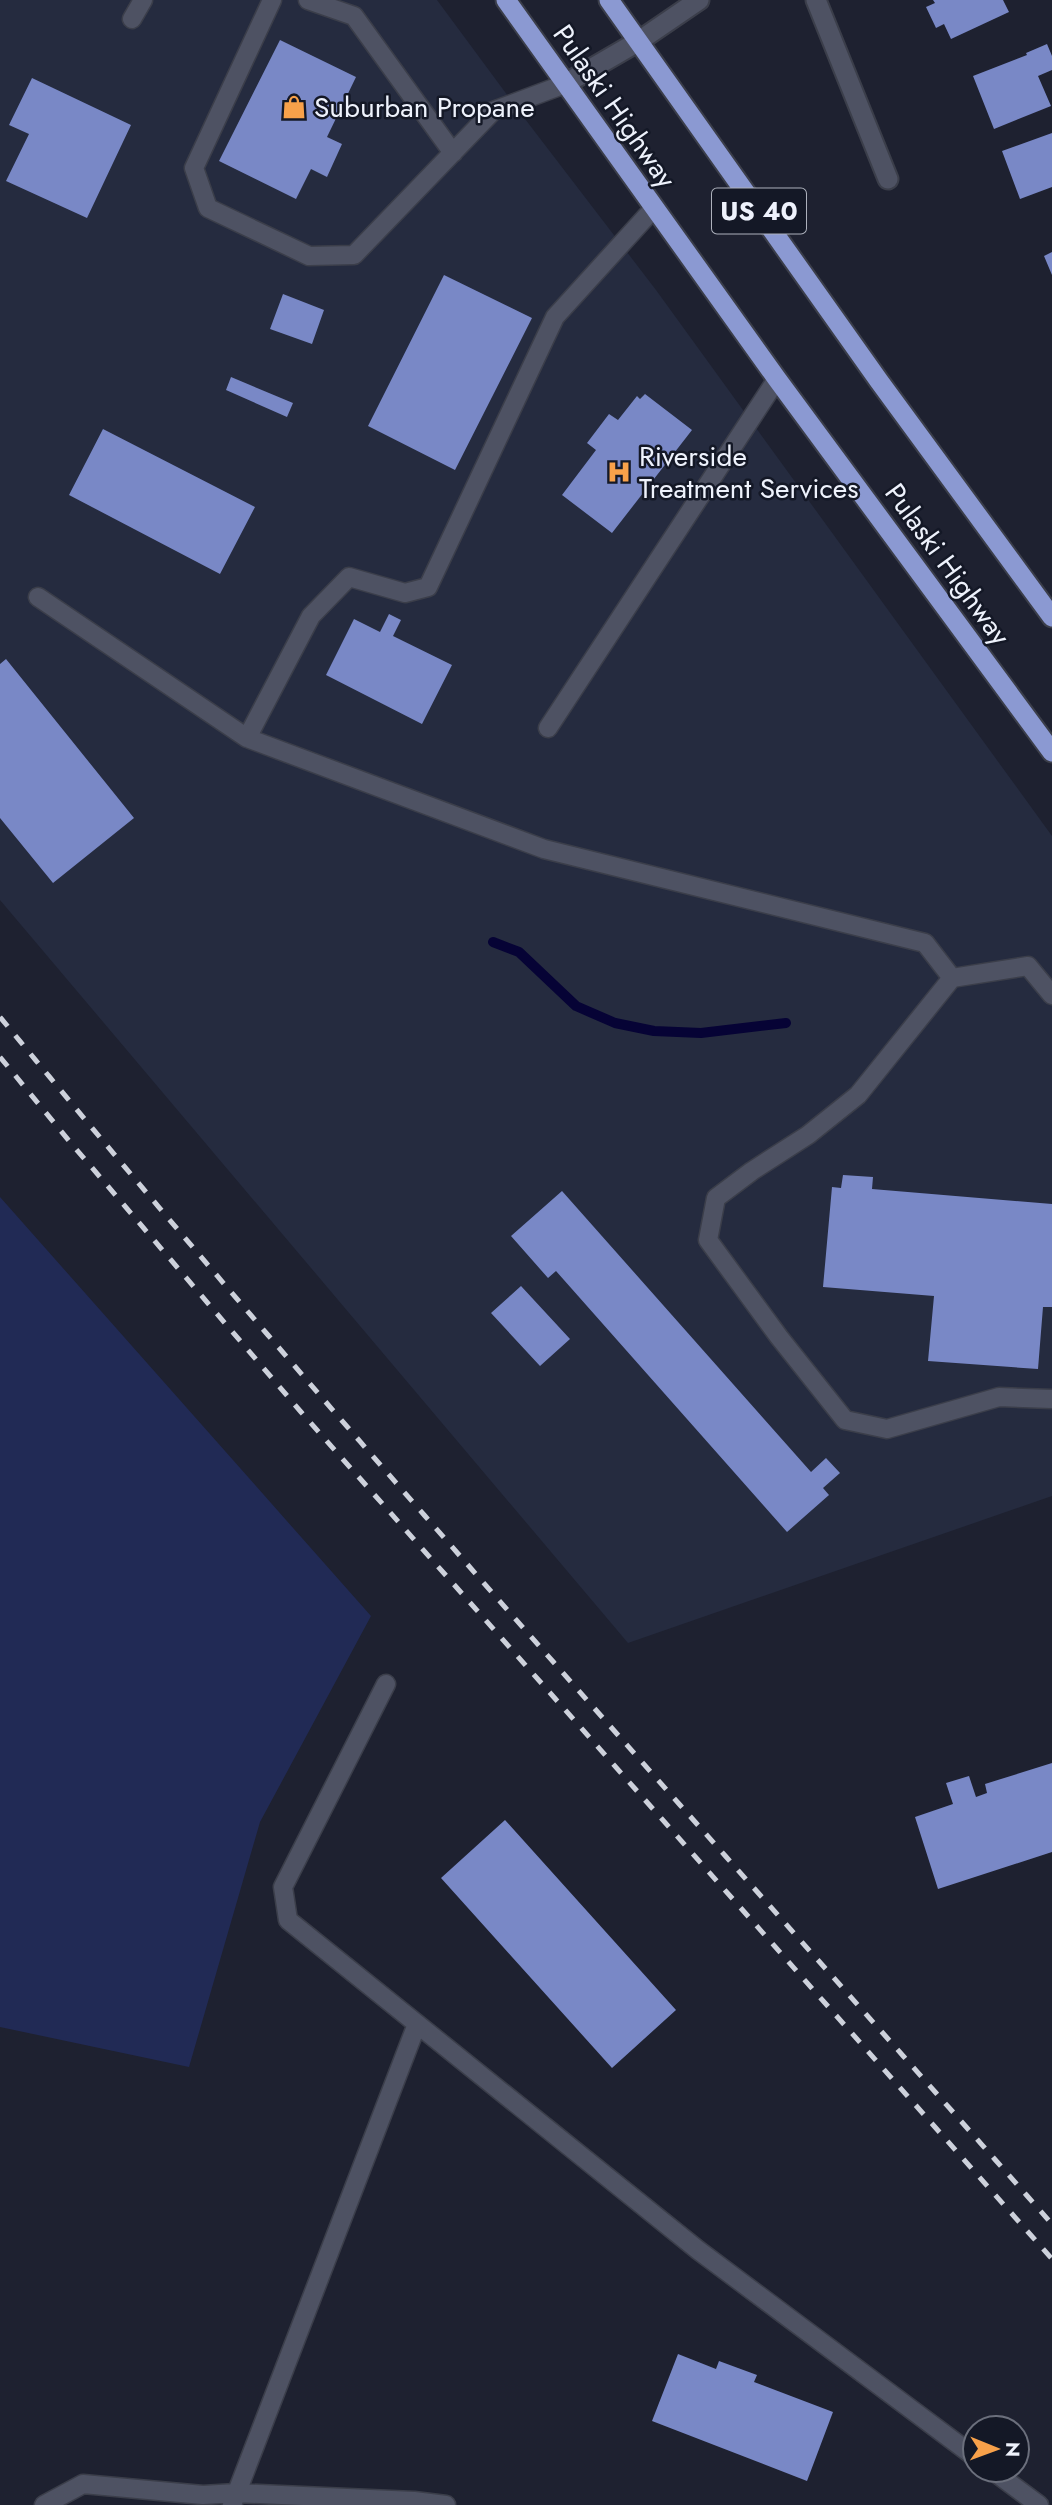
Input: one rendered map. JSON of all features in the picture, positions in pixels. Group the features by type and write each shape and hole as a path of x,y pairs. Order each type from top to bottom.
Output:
{"highway":[{"name":"Pulaski Highway","path":"506,0 777,379 1052,752"},
{"name":"Pulaski Highway","path":"609,0 879,382 1052,617"}],"street":[{"path":"565,84 639,41 699,0"},
{"path":"816,0 888,179"}],"lane":[{"path":"132,19 143,0"},
{"path":"272,0 194,168 208,208 309,256 354,255 493,111 565,84"},
{"path":"308,0 354,16 453,153"},
{"path":"247,738 312,616 349,577 405,593 428,587 555,317 653,208"},
{"path":"548,728 777,379"},
{"path":"38,597 247,738 544,849 925,943 952,978"},
{"path":"1052,996 1028,966 952,978 859,1095 808,1135 716,1198 708,1240 779,1337 845,1420 887,1429 999,1397 1052,1399"},
{"path":"386,1684 283,1887 288,1920 698,2250 961,2447"},
{"path":"234,2499 417,2024"},
{"path":"44,2505 83,2484 234,2499 446,2505"},
{"path":"1011,2484 1039,2505"}],"shaded area":[{"path":"0,0 437,0 656,290 1052,836 1052,1496 628,1643 0,900"},
{"path":"0,1197 371,1616 260,1822 189,2067 0,2027"}],"building":[{"path":"933,0 1003,0 1009,12 951,39 944,24 936,28 926,7 935,3"},
{"name":"Suburban Propane","path":"280,40 356,77 327,137 342,144 327,177 311,169 296,199 219,161"},
{"path":"1047,44 1052,56 1052,70 1038,76 1051,106 994,129 973,76 1027,55 1026,53"},
{"path":"32,78 131,125 87,218 6,181 29,134 9,125"},
{"path":"1052,133 1052,187 1020,199 1002,151"},
{"path":"1052,252 1052,275 1044,256"},
{"path":"444,275 532,318 455,470 368,426"},
{"path":"283,294 324,310 312,344 270,329"},
{"path":"231,377 293,403 287,417 226,390"},
{"name":"Riverside Treatment Services","path":"645,394 692,430 612,533 562,495 596,450 587,443 609,414 618,420 637,396 640,399"},
{"path":"103,429 255,507 220,574 69,495"},
{"path":"389,614 401,620 393,636 452,665 422,724 326,675 354,619 380,632"},
{"path":"6,659 134,818 53,883 0,818 0,664"},
{"path":"843,1175 873,1177 872,1189 1052,1204 1052,1307 1043,1307 1038,1369 928,1361 934,1296 823,1287 832,1187 841,1188"},
{"path":"562,1191 811,1472 826,1458 840,1473 823,1488 829,1495 787,1532 556,1271 548,1278 511,1236"},
{"path":"521,1286 570,1339 540,1366 491,1313"},
{"path":"1052,1763 1052,1852 938,1889 915,1817 953,1804 946,1783 969,1776 976,1797 987,1793 985,1784"},
{"path":"505,1820 676,2010 612,2068 441,1878"},
{"path":"678,2354 716,2369 719,2361 757,2375 754,2382 833,2412 807,2481 652,2421"}],"waterway":[{"path":"493,942 519,952 576,1006 615,1023 654,1031 701,1033 786,1023"}],"railway":[{"path":"0,1017 128,1171 389,1474 1052,2224"},
{"path":"0,1057 301,1412 1052,2259"}],"place":[{"name":"Suburban Propane","path":"294,107"},
{"name":"Riverside Treatment Services","path":"619,472"}]}
